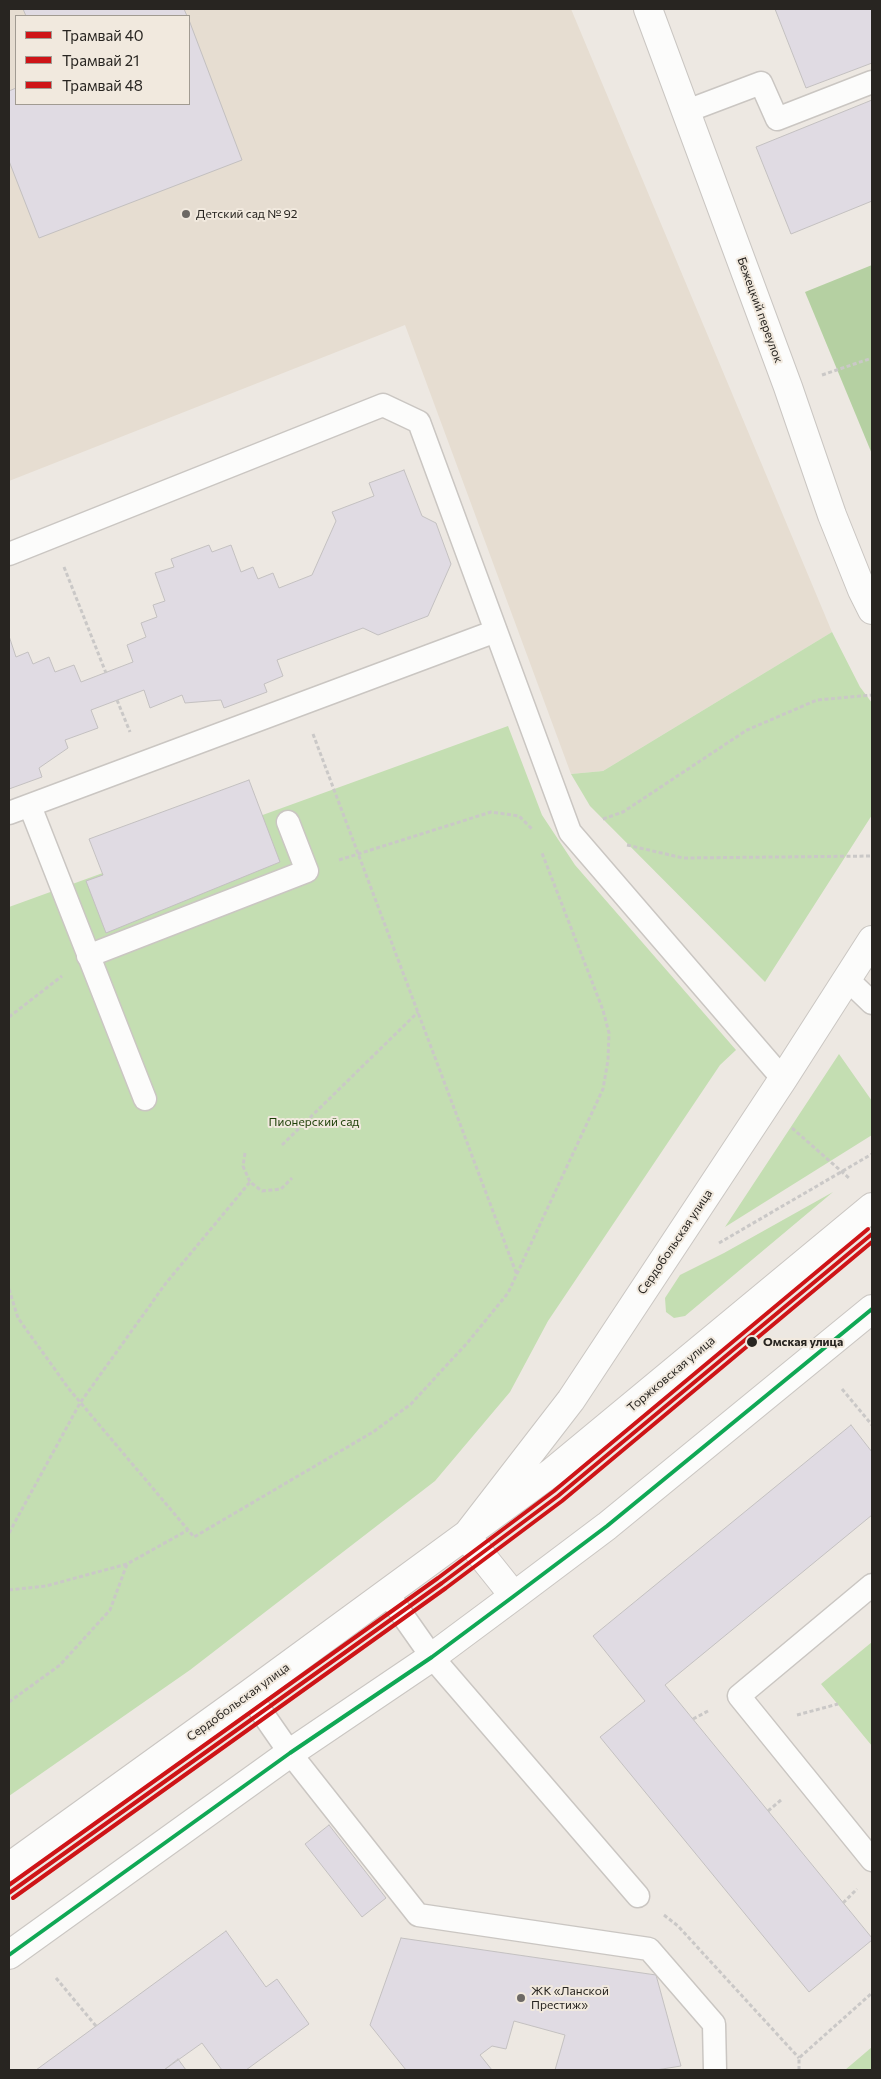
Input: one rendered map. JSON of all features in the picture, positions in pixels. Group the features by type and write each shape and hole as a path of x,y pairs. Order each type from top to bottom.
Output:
{"main road":[{"name":"Бежецкий переулок","path":"648,9 788,387 832,515 872,610"},
{"name":"Сердобольская улица","path":"9,1867 466,1536 571,1400 783,1079 872,940"},
{"name":"Торжковская улица","path":"466,1536 552,1472 872,1207"},
{"path":"9,1955 290,1753 432,1657 514,1596 652,1490 872,1310"},
{"path":"466,1536 514,1596"}],"lane":[{"path":"686,111 761,82 778,119 872,82"},
{"path":"9,554 383,405 420,422 570,832 783,1079"},
{"path":"9,813 496,631"},
{"path":"30,806 145,1099"},
{"path":"88,956 308,870 288,822"},
{"path":"846,978 872,1003"},
{"path":"872,1585 740,1696 872,1860"},
{"path":"387,1593 432,1657 638,1896"},
{"path":"249,1694 290,1753 418,1915 649,1949 714,2024 715,2070"}],"path":[{"path":"788,387 872,358"},
{"path":"52,537 106,673"},
{"path":"570,832 623,812 747,730 817,700 872,695"},
{"path":"117,700 130,733"},
{"path":"301,703 516,1275"},
{"path":"308,870 490,812 519,816 533,830"},
{"path":"570,832 683,858 872,856"},
{"path":"9,1289 18,1318 80,1403 194,1537 373,1432 411,1404 468,1342 508,1293 603,1088 608,1060 609,1033 603,1010 540,848"},
{"path":"9,1017 88,956"},
{"path":"282,1145 418,1012"},
{"path":"787,1123 843,1171 855,1185"},
{"path":"245,1153 243,1166 250,1182 262,1191 281,1189 292,1178"},
{"path":"717,1244 872,1154"},
{"path":"9,1533 80,1403 166,1283 250,1182"},
{"path":"842,1389 872,1425"},
{"path":"9,1590 46,1586 127,1564 188,1530"},
{"path":"9,1702 60,1665 110,1610 127,1564"},
{"path":"638,1896 678,1926 751,2008 799,2058 799,2070"},
{"path":"56,1978 96,2026"},
{"path":"799,2058 872,1993"}],"shaded area":[{"path":"9,9 571,9 832,632 603,771 571,774 405,325 9,481"}],"green space":[{"path":"872,265 872,454 805,292"},
{"path":"832,632 860,687 872,703 872,815 765,982 590,806 571,774 603,771"},
{"name":"Пионерский сад","path":"508,726 542,815 575,865 736,1050 720,1065 548,1321 510,1392 435,1481 190,1670 9,1796 9,907"},
{"path":"839,1054 872,1101 872,1135 725,1227"},
{"path":"833,1192 685,1316 674,1318 666,1312 665,1298 680,1275 724,1253"},
{"path":"872,1642 872,1746 821,1684"},
{"path":"872,2047 872,2070 845,2070"}],"building":[{"path":"23,9 184,9 187,15 26,15"},
{"path":"775,9 872,9 872,63 806,88"},
{"path":"190,23 242,160 39,238 9,161 9,91 15,88 15,105 190,105"},
{"path":"872,100 872,201 791,234 756,147"},
{"path":"404,470 422,516 436,523 451,564 428,616 378,635 363,628 277,660 283,676 264,684 267,692 224,708 221,700 185,703 182,695 150,708 144,690 91,710 98,728 65,740 68,748 39,768 42,777 9,789 9,636 16,657 28,652 33,664 49,657 55,672 74,665 81,682 133,662 127,645 146,637 141,623 157,617 153,605 165,601 155,573 174,567 171,559 209,545 212,552 231,545 241,572 253,567 258,579 273,573 279,588 312,575 336,521 332,512 374,496 369,483"},
{"path":"249,780 280,862 106,933 86,881 103,875 89,839"},
{"path":"851,1425 872,1452 872,1515 665,1685 872,1938 872,1940 809,1992 600,1737 645,1701 593,1636"},
{"path":"329,1825 386,1898 362,1917 305,1844"},
{"path":"226,1931 266,1987 277,1979 309,2024 246,2070 222,2070 202,2043 164,2070 36,2070"},
{"name":"ЖК «Ланской Престиж»","path":"401,1938 656,1975 681,2066 656,2070 555,2070 565,2035 514,2021 506,2049 492,2046 480,2055 492,2070 406,2070 370,2025"},
{"path":"178,2059 186,2070 164,2070"}],"tram line":[{"name":"48","path":"9,1885 438,1578 554,1491 868,1229"},
{"name":"40","path":"9,1893 442,1583 558,1496 872,1234"},
{"name":"21","path":"13,1898 446,1588 562,1501 872,1242"}],"transit line":[{"path":"9,1955 290,1753 432,1657 514,1596 607,1526 872,1309"}],"place":[{"name":"Детский сад № 92","path":"186,214"},
{"name":"Омская улица","path":"752,1342"},
{"name":"ЖК «Ланской Престиж»","path":"521,1998"}]}
